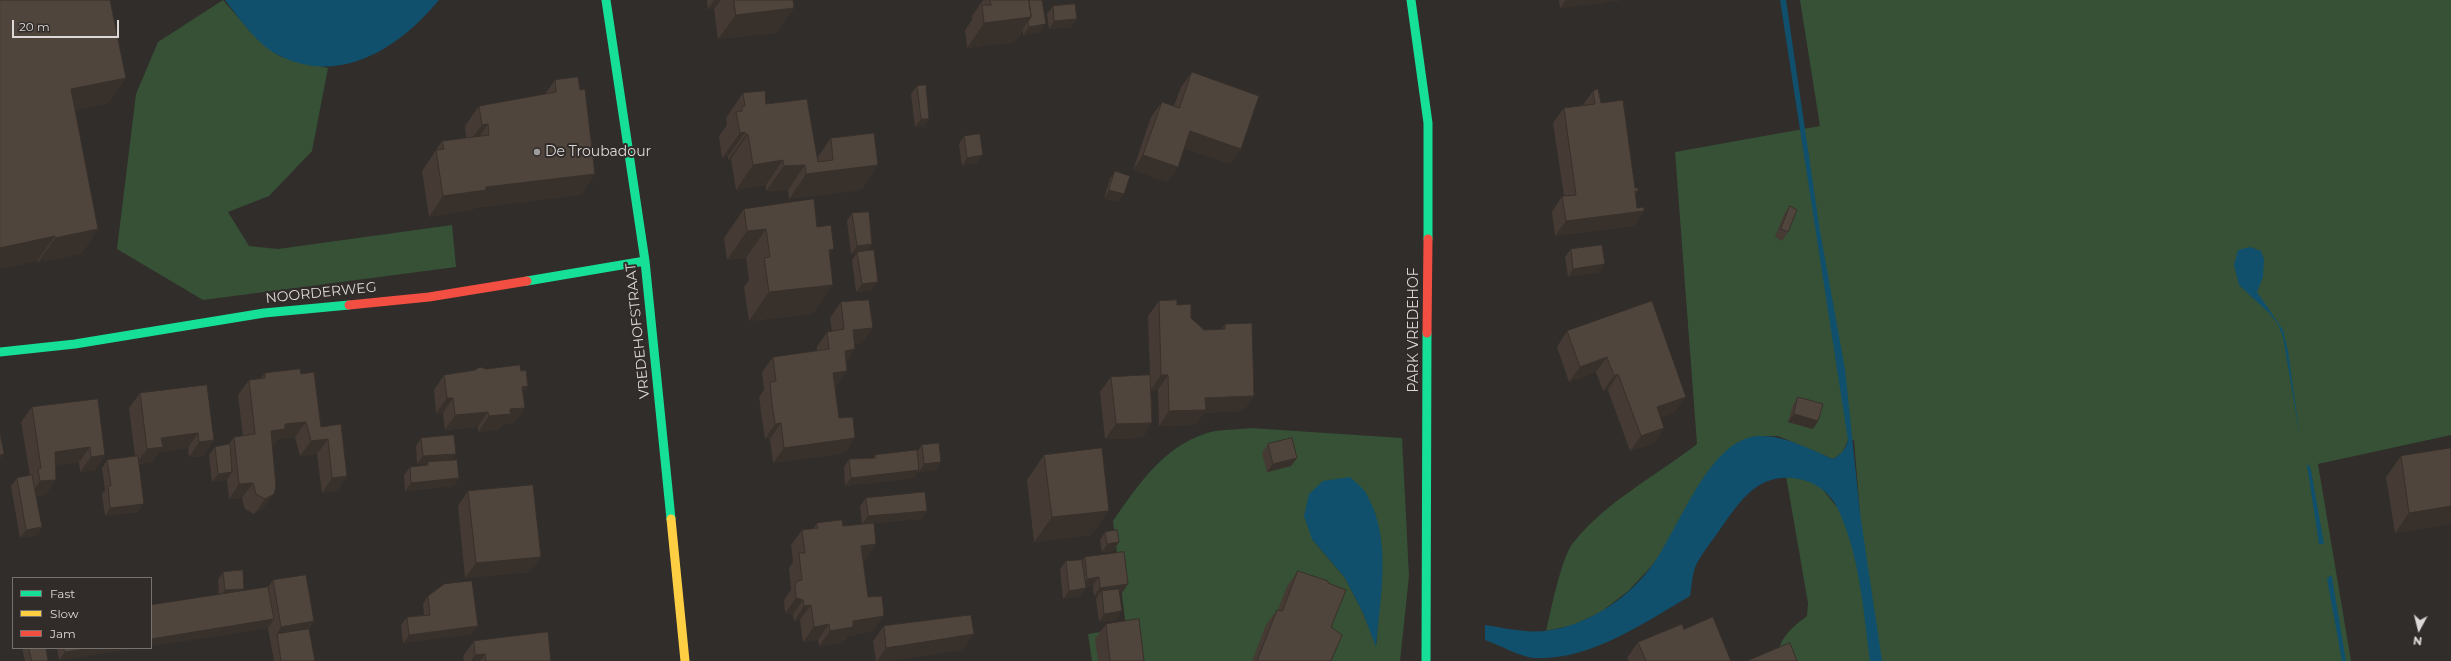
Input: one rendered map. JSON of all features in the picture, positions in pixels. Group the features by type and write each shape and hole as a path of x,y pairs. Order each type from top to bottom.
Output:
{"street":[{"name":"VREDEHOFSTRAAT","path":"606,0 645,261 685,661"},
{"name":"PARK VREDEHOF","path":"1411,0 1428,123 1426,661"},
{"name":"NOORDERWEG","path":"0,352 75,344 264,313 429,297 645,261"}],"green space":[{"path":"223,0 250,31 279,56 328,68 312,151 269,196 228,212 249,246 278,249 452,225 456,267 203,300 117,249 136,94 158,42"},
{"path":"1800,0 2451,0 2451,435 2318,464 2351,661 1777,661 1782,641 1786,635 1795,625 1807,616 1808,603 1786,476 1806,480 1819,485 1836,506 1860,513 1854,440 1848,440 1842,453 1833,459 1778,436 1757,436 1648,570 1628,591 1601,612 1573,625 1546,631 1564,560 1573,543 1586,528 1615,502 1697,444 1675,152 1820,126"},
{"path":"1250,428 1402,438 1409,576 1400,661 1092,661 1088,634 1126,628 1113,521 1142,481 1177,448 1191,439 1207,433","holes":["1312,539 1382,576 1376,646 1363,613 1345,578"]}],"water":[{"path":"225,0 439,0 424,17 388,46 368,57 347,64 326,67 303,64 272,52 257,39"},
{"path":"1780,0 1786,0 1820,231 1845,369 1860,513 1882,661 1870,661 1863,602 1856,563 1845,525 1837,507 1826,492 1816,485 1805,480 1785,478 1772,480 1761,484 1743,499 1697,563 1693,575 1690,596 1635,628 1596,647 1554,657 1533,658 1515,653 1485,640 1485,625 1522,631 1545,631 1574,624 1589,618 1615,602 1627,593 1648,571 1659,555 1708,471 1723,453 1740,441 1758,436 1768,436 1797,443 1833,459 1843,451 1846,446 1848,440"},
{"path":"2250,247 2261,251 2264,259 2263,277 2257,292 2283,330 2288,351 2300,437 2283,337 2278,324 2269,313 2239,285 2234,265 2238,250"},
{"path":"2307,465 2309,465 2311,470 2324,544 2319,544"},
{"path":"1350,477 1367,494 1380,532 1382,551 1382,590 1376,647 1363,613 1345,578 1312,539 1304,516 1309,494 1323,481"},
{"path":"2331,575 2346,661 2342,661 2327,579"}],"building":[{"path":"0,0 110,0 126,78 71,89 98,229 55,238 55,236 0,248"},
{"path":"734,0 793,0 794,8 736,15"},
{"path":"990,0 1029,0 1031,17 984,23 982,5 991,5"},
{"path":"1029,0 1042,0 1046,24 1029,27 1028,22 1031,17"},
{"path":"1075,4 1077,19 1054,21 1053,6"},
{"path":"1192,72 1259,96 1241,149 1190,131 1178,167 1143,155 1162,102 1179,108"},
{"path":"578,77 580,90 585,89 595,174 486,187 486,190 443,196 436,150 444,149 442,141 489,135 488,124 482,125 479,106 556,92 555,80"},
{"path":"926,85 929,119 921,119 917,86"},
{"path":"1598,89 1601,103 1623,100 1635,188 1638,188 1638,191 1635,191 1637,208 1644,207 1644,211 1566,221 1562,196 1576,195 1564,108 1595,104 1593,91"},
{"path":"765,91 766,104 807,99 818,162 833,160 831,138 874,133 878,165 806,174 805,165 784,166 783,160 753,165 748,134 746,135 745,132 740,133 736,112 742,111 742,107 745,106 743,93"},
{"path":"980,134 983,155 967,158 964,136"},
{"path":"1115,171 1130,176 1124,194 1109,190"},
{"path":"814,199 817,227 831,225 834,249 829,250 833,285 769,292 764,258 770,257 766,229 747,231 744,209"},
{"path":"1790,206 1797,210 1788,232 1781,229"},
{"path":"869,212 872,244 857,246 852,213"},
{"path":"1602,245 1605,264 1573,269 1571,249"},
{"path":"874,250 878,282 862,284 857,252"},
{"path":"869,300 873,328 853,330 855,349 845,351 847,371 833,373 839,418 853,417 855,438 784,448 781,423 775,424 772,404 770,382 776,381 773,357 829,349 827,332 844,329 841,302"},
{"path":"1177,300 1177,305 1191,304 1191,318 1204,330 1225,329 1225,324 1252,323 1254,396 1205,398 1206,410 1169,411 1168,375 1161,375 1159,301"},
{"path":"1652,301 1686,397 1657,407 1664,428 1641,436 1618,374 1614,376 1607,357 1580,367 1567,331"},
{"path":"520,365 521,371 526,370 528,386 522,387 525,408 510,409 511,414 489,416 488,412 455,415 453,398 447,398 444,375 475,370 480,367 486,369"},
{"path":"300,369 301,374 314,372 321,427 341,424 347,476 332,478 328,439 311,441 306,422 285,424 285,429 271,431 276,486 274,494 265,499 256,494 253,483 239,484 234,437 255,434 249,380 265,378 265,373"},
{"path":"1150,375 1152,423 1116,424 1111,377"},
{"path":"207,385 214,440 199,442 198,433 161,438 163,447 147,449 140,393"},
{"path":"1798,397 1823,404 1818,421 1794,414"},
{"path":"98,399 105,455 91,457 90,447 55,452 56,480 40,481 38,469 41,468 32,407"},
{"path":"0,431 4,454 0,455"},
{"path":"454,435 456,454 423,456 421,438"},
{"path":"1292,438 1297,458 1273,464 1268,444"},
{"path":"939,443 941,462 924,464 922,445"},
{"path":"230,444 232,472 218,474 215,447"},
{"path":"1102,448 1109,511 1052,517 1044,455"},
{"path":"2451,448 2451,506 2409,513 2401,456"},
{"path":"917,450 919,470 851,478 849,459 875,458 875,455"},
{"path":"138,456 144,504 110,508 108,486 111,486 107,460"},
{"path":"457,460 459,478 411,483 410,467 428,465 428,462"},
{"path":"32,475 42,527 26,530 17,478"},
{"path":"533,485 541,557 476,563 468,491"},
{"path":"925,492 927,511 868,516 866,498"},
{"path":"842,520 843,526 874,523 876,544 861,546 868,597 882,596 884,616 853,621 853,627 830,631 829,624 814,627 811,605 804,606 803,600 796,598 795,585 797,581 802,580 799,553 805,553 802,530 818,528 817,523"},
{"path":"1117,530 1119,542 1107,544 1105,532"},
{"path":"1124,552 1128,584 1100,588 1099,577 1087,579 1085,557"},
{"path":"1082,560 1086,588 1069,591 1066,561"},
{"path":"243,570 244,589 225,590 223,572"},
{"path":"1298,571 1328,581 1328,583 1346,590 1331,627 1342,635 1331,661 1257,661 1277,610 1282,611"},
{"path":"306,575 314,621 281,627 273,580"},
{"path":"472,581 478,626 409,635 407,617 430,615 428,596 444,584"},
{"path":"268,587 274,619 152,639 152,605"},
{"path":"1119,589 1122,611 1104,614 1102,591"},
{"path":"971,615 974,634 886,648 884,626"},
{"path":"1713,617 1731,661 1646,661 1638,642 1682,624 1684,629"},
{"path":"1139,619 1144,661 1110,661 1106,624"},
{"path":"309,629 315,661 281,661 277,634"},
{"path":"548,632 551,661 486,661 485,654 475,655 474,641"},
{"path":"1790,643 1797,661 1747,661"},
{"path":"29,649 46,649 48,661 32,661"},
{"path":"64,649 85,649 65,652"}],"traffic: fast":[{"path":"606,0 645,261 671,519"},
{"path":"1411,0 1428,123 1428,239"},
{"path":"527,281 645,261"},
{"path":"0,352 75,344 264,313 349,305"},
{"path":"1426,661 1427,333"}],"traffic: slow":[{"path":"671,519 685,661"}],"traffic: jam":[{"path":"1427,333 1428,239"},
{"path":"349,305 429,297 527,281"}],"place":[{"name":"De Troubadour","path":"537,152"}]}
